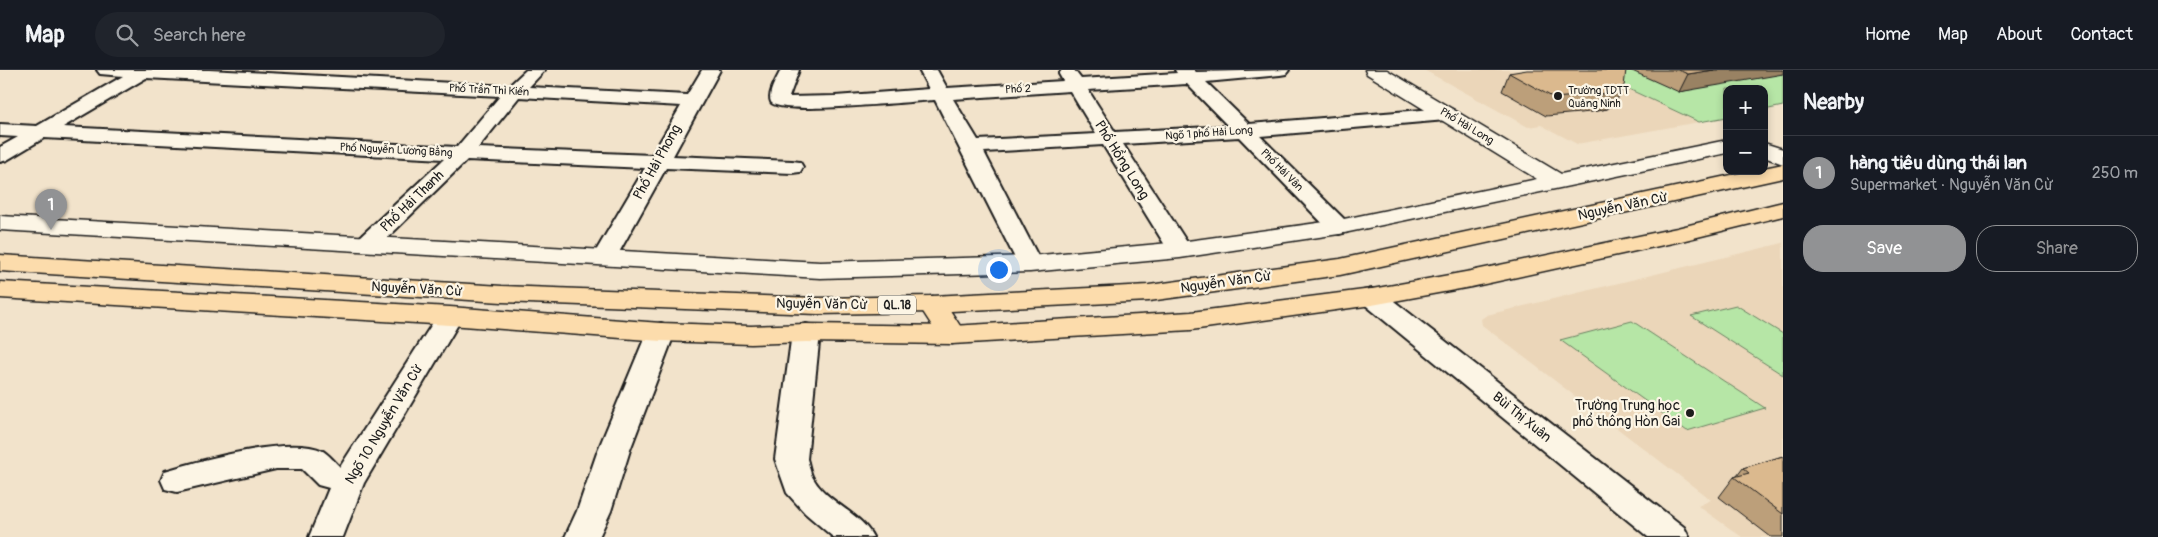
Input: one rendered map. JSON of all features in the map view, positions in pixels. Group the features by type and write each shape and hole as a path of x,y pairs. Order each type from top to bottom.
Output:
{"main road":[{"name":"Nguyễn Văn Cừ","path":"0,263 502,294 818,306 932,304 1149,293 1340,267 1783,171"},
{"name":"Nguyễn Văn Cừ","path":"0,290 450,316 661,332 751,336 806,333 952,335 1191,321 1372,297 1471,279 1783,209"},
{"path":"932,304 952,335"}],"street":[{"name":"Phố Trần Thì Kiến","path":"106,70 273,74 692,101"},
{"name":"Phố Hải Thanh","path":"368,243 462,154 514,91 536,70"},
{"name":"Phố Hải Phong","path":"605,256 711,70"},
{"name":"Phố 2","path":"790,70 780,94 780,101 785,103 835,102 940,94 1071,78 1280,70"},
{"path":"928,70 971,147 1030,264"},
{"name":"Phố Hải Long","path":"1374,70 1559,182"},
{"path":"0,156 143,72"},
{"name":"Phố Hải Vân","path":"1188,74 1339,226"},
{"name":"Phố Hồng Long","path":"1071,78 1108,140 1180,250"},
{"name":"Ngõ 1 phố Hải Long","path":"971,147 1243,131 1446,114"},
{"name":"Phố Nguyễn Lương Bằng","path":"0,130 462,154 792,167"},
{"path":"1768,137 1783,134"},
{"path":"0,223 605,256 820,270 1030,264 1180,250 1339,226 1723,147"},
{"path":"1768,151 1783,158"},
{"name":"Bùi Thị Xuân","path":"1372,297 1672,537"},
{"name":"Ngõ 10 Nguyễn Văn Cừ","path":"326,537 348,481 450,316"},
{"path":"582,537 594,511 614,450 661,332"},
{"path":"806,333 791,459 799,484 817,504 856,537"},
{"path":"177,480 276,457 291,456 313,460 329,476 348,481"}],"shaded area":[{"name":"Trường TDTT Quảng Ninh","path":"1424,70 1587,70 1699,122 1577,144 1541,125 1528,127"},
{"name":"Trường Trung học phổ thông Hòn Gai","path":"1783,243 1783,537 1742,537 1698,506 1711,500 1482,325 1481,319 1487,315"}],"green space":[{"path":"1588,70 1779,70 1783,72 1783,106 1768,109 1768,85 1723,85 1723,118 1699,122"},
{"path":"1736,305 1783,334 1783,375 1691,316"},
{"path":"1632,321 1765,408 1687,431 1560,340"}],"building":[{"path":"1527,70 1626,70 1624,86 1615,91 1554,98 1509,73"},
{"path":"1678,70 1714,70 1688,74"},
{"path":"1783,456 1783,514 1734,477 1749,473 1743,468"}],"place":[{"name":"Trường TDTT Quảng Ninh","path":"1558,96"},
{"name":"hàng tiêu dùng thái lan","path":"51,230"},
{"name":"Trường Trung học phổ thông Hòn Gai","path":"1690,413"}]}
